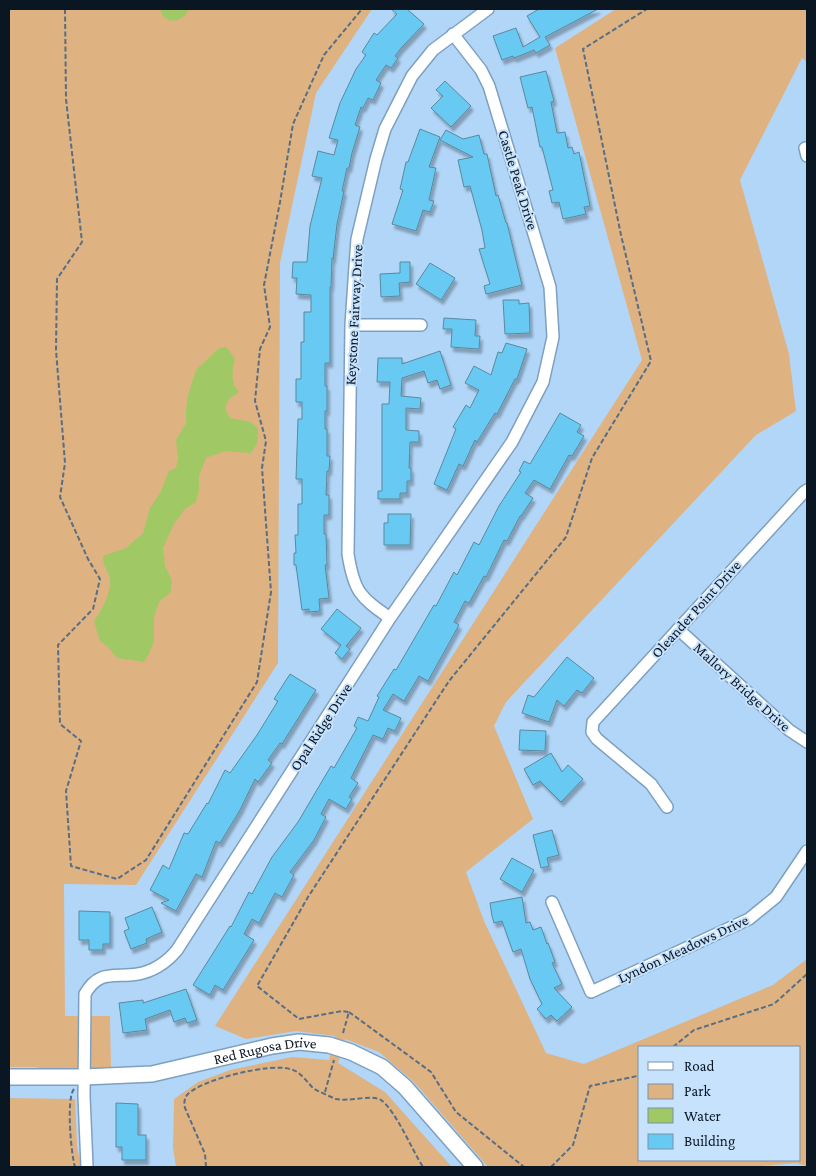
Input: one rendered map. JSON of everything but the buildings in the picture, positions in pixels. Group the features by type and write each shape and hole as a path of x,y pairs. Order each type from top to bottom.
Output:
{"street":[{"name":"Keystone Fairway Drive","path":"390,618 369,604 360,594 354,582 348,554 351,325 358,240 384,129 412,76 433,50 488,9"},
{"name":"Castle Peak Drive","path":"453,34 481,70 495,102 550,287 553,337"},
{"path":"351,325 421,325"},
{"name":"Opal Ridge Drive","path":"81,1087 85,994 89,986 97,979 106,976 139,974 155,969 168,960 177,950 390,618 512,442 543,382 553,337"},
{"name":"Oleander Point Drive","path":"667,807 651,784 592,732 593,722 807,490"},
{"name":"Mallory Bridge Drive","path":"678,630 789,730 807,742"},
{"name":"Lyndon Meadows Drive","path":"552,902 591,992 749,919 776,897 807,851"},
{"name":"Red Rugosa Drive","path":"9,1077 81,1087 152,1074 272,1046 299,1042 329,1046 351,1052 382,1067 406,1087 475,1167"},
{"path":"81,1087 87,1167"}],"path":[{"path":"65,9 66,99 82,242 57,279 56,350 65,463 60,497 100,580 93,609 58,645 60,724 81,741 66,791 71,866 117,879 146,860 257,682 271,592 262,468 266,441 255,401 260,349 270,327 264,285 293,124 324,55 362,9"},
{"path":"524,1167 456,1112 431,1072 349,1012 342,1011 299,1019 257,986 308,897 449,681 566,537 592,458 651,361 622,236 583,49 647,9"},
{"path":"674,1046 694,1030 774,1004 807,974"},
{"path":"343,1034 349,1012"},
{"path":"325,1092 334,1060"},
{"path":"206,1167 205,1154 185,1108 185,1100 191,1092 209,1083 245,1072 280,1067 295,1070 315,1090 325,1092 330,1097 346,1100 369,1097 380,1099 390,1109 423,1167"},
{"path":"551,1167 573,1146 590,1086 638,1075"},
{"path":"75,1167 71,1144 71,1091 81,1087"}],"green space":[{"path":"9,9 372,9 316,93 280,263 278,663 136,885 64,884 65,1016 110,1016 111,1069 9,1067"},
{"path":"616,9 807,9 807,62 802,58 740,180 789,354 796,411 756,435 506,702 494,726 533,819 466,872 484,921 546,1053 584,1064 773,985 807,959 807,1166 796,1163 750,1167 488,1167 414,1082 379,1052 345,1039 338,1063 385,1092 452,1167 176,1167 173,1148 174,1099 198,1082 230,1070 292,1057 329,1060 335,1036 296,1031 246,1039 215,1026 642,360 555,48"},
{"path":"9,1098 75,1099 77,1146 81,1167 9,1167"}],"water":[{"path":"160,9 189,9 186,14 174,21 165,18"},
{"path":"226,347 235,358 232,376 239,392 229,399 225,408 230,418 251,422 258,429 257,444 251,453 225,451 206,458 199,476 199,490 196,502 184,510 174,524 163,548 165,566 172,580 171,592 159,602 154,617 154,640 149,654 144,662 117,658 100,641 94,621 104,605 110,587 109,575 103,556 126,548 143,533 150,508 160,493 169,471 176,468 178,458 176,440 186,423 188,395 196,370 219,348"}]}
